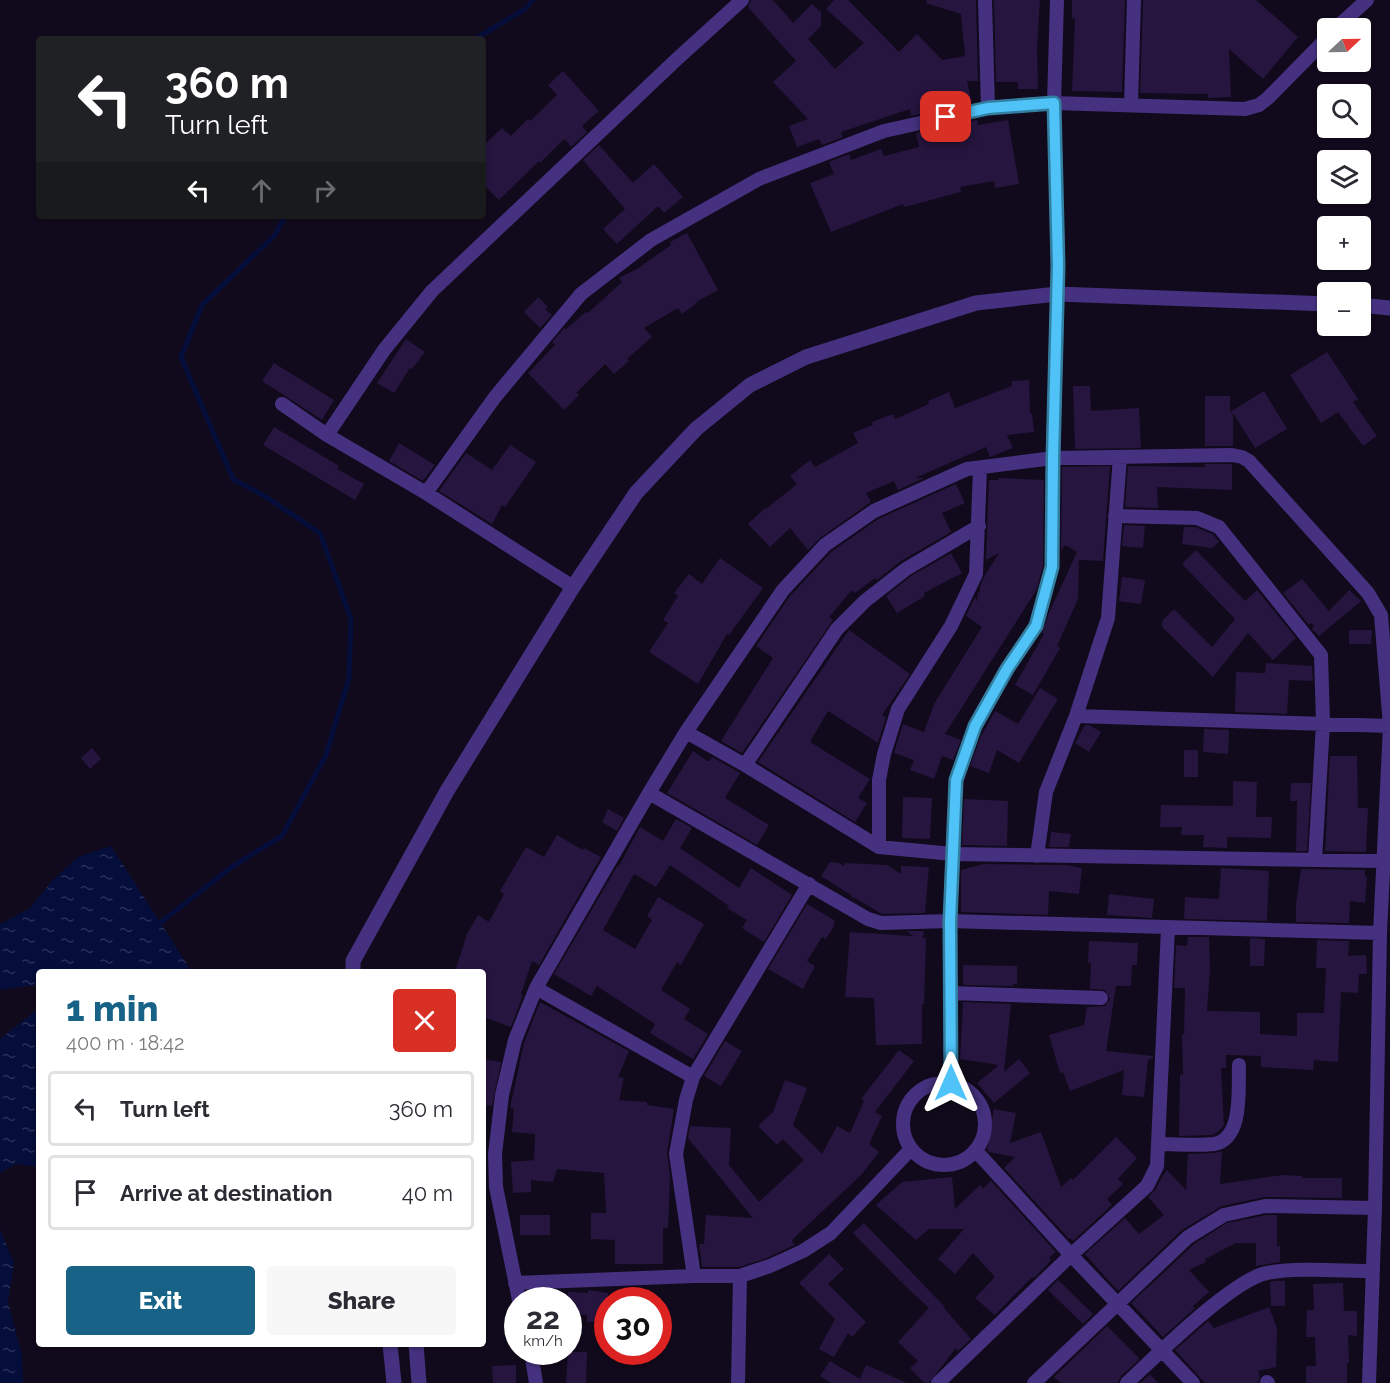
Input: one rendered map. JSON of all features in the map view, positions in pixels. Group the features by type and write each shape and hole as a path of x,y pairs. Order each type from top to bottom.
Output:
{"street":[{"path":"327,435 384,350 432,291 742,0"},
{"path":"985,0 988,108"},
{"path":"951,1083 950,921 956,780 975,726 1007,669 1036,626 1052,567 1057,294 1054,103 1058,0"},
{"path":"1131,104 1134,0"},
{"path":"1347,18 1367,0"},
{"path":"426,493 495,397 581,294 651,240 759,179 884,131 988,108 1054,103 1245,109 1258,105 1317,48"},
{"path":"353,969 353,961 447,791 573,587 636,493 696,429 750,385 806,357 976,303 1057,294 1317,304"},
{"path":"1371,306 1390,308"},
{"path":"282,404 327,435 426,493 573,587"},
{"path":"516,1287 496,1186 495,1154 502,1095 515,1040 536,988 649,793 686,732 783,590 825,545 874,511 968,469 1053,458 1232,455 1249,461 1368,593 1381,615 1390,726 1380,933 1369,1383"},
{"path":"1037,856 1046,792 1077,716 1108,618 1120,457"},
{"path":"879,846 879,780 884,754 898,709 951,626 976,574 980,468"},
{"path":"1115,516 1197,518 1219,527 1321,655 1323,724 1315,860"},
{"path":"745,765 837,629 866,601 906,569 979,526"},
{"path":"1077,716 1390,726"},
{"path":"686,732 879,846 953,854 1383,861"},
{"path":"649,793 868,919 881,923 950,921 1380,933"},
{"path":"694,1276 676,1154 686,1100 693,1077 809,884"},
{"path":"938,1383 1071,1255 1147,1186 1157,1166 1168,928"},
{"path":"536,988 693,1077"},
{"path":"950,993 1101,998"},
{"path":"1158,1144 1217,1144 1229,1136 1237,1121 1239,1065"},
{"path":"937,1083 951,1083 968,1090 980,1104 985,1115 985,1128 976,1151 961,1161 943,1166 920,1158 911,1149 904,1137 903,1122 905,1108 923,1087 937,1083"},
{"path":"515,1283 740,1276 770,1266 803,1251 831,1233 911,1149"},
{"path":"976,1151 1192,1383"},
{"path":"1034,1383 1188,1237 1224,1215 1265,1206 1375,1208"},
{"path":"1127,1383 1236,1288 1266,1273 1373,1271"},
{"path":"738,1383 740,1276"},
{"path":"390,1347 394,1383"},
{"path":"416,1347 419,1383"},
{"path":"533,1365 536,1383"}],"water":[{"path":"111,846 190,969 36,969 36,986 0,990 0,924 29,909 52,881 78,857"},
{"path":"36,1010 36,1167 16,1164 0,1173 0,1039"},
{"path":"0,1229 14,1263 8,1302 22,1355 23,1383 0,1383"}],"building":[{"path":"751,0 773,0 793,23 812,4 821,12 821,26 808,39 835,69 864,43 826,9 834,0 848,0 899,52 917,34 942,60 965,56 961,14 926,3 927,0 976,0 978,81 967,81 972,102 911,116 910,109 841,132 843,137 822,145 819,139 797,147 789,126 808,119 773,82 796,61 748,7"},
{"path":"994,0 1040,0 1037,47 1038,89 1018,89 1018,82 996,82"},
{"path":"1072,0 1125,0 1122,92 1072,91 1075,19 1072,18"},
{"path":"1143,0 1256,0 1298,37 1263,79 1229,49 1231,97 1208,98 1208,94 1140,93"},
{"path":"563,71 599,111 582,126 587,132 571,147 565,139 499,200 486,187 486,143 502,128 511,136 528,119 530,121 557,95 548,85"},
{"path":"977,120 978,125 1008,120 1019,184 995,188 994,181 960,187 961,192 904,207 903,204 831,232 810,183 834,174 829,162 849,154 851,160 881,149 884,156 919,147 916,133"},
{"path":"599,145 633,183 654,164 683,197 664,213 658,206 617,244 603,229 625,209 583,160"},
{"path":"687,233 718,290 696,302 682,314 678,308 644,328 652,337 627,359 629,361 614,374 605,364 576,393 579,395 564,410 528,373 555,345 552,342 564,328 566,329 586,312 588,313 622,282 619,278 637,269 671,245 670,242"},
{"path":"538,297 552,315 540,328 524,312"},
{"path":"406,339 425,352 412,369 410,368 394,393 377,383"},
{"path":"1327,352 1358,399 1353,402 1377,436 1363,446 1338,412 1321,423 1290,375"},
{"path":"274,363 334,400 322,420 262,381"},
{"path":"1029,380 1030,414 1032,413 1034,432 1007,435 1013,448 990,457 986,447 915,478 924,478 898,490 894,481 866,493 871,502 820,538 808,550 790,528 770,547 748,524 797,484 790,476 810,460 815,467 858,443 853,433 873,425 872,422 893,414 895,419 949,392 955,408 1012,386 1012,381"},
{"path":"1073,386 1090,386 1091,411 1139,408 1141,448 1075,449"},
{"path":"1264,391 1287,429 1255,448 1233,413 1233,446 1205,446 1205,396 1230,396 1230,412"},
{"path":"274,427 339,466 337,469 364,484 355,500 263,445"},
{"path":"399,443 435,465 423,481 389,461"},
{"path":"510,445 536,462 505,507 502,505 492,524 439,491 466,453 492,470"},
{"path":"1205,464 1232,464 1232,490 1157,487 1158,508 1125,507 1128,466 1205,467"},
{"path":"1110,466 1103,561 1079,560 1078,599 1057,646 1060,648 1033,695 1015,685 1044,634 1042,633 1048,615 1077,552 1065,545 1061,551 1062,467"},
{"path":"998,478 1044,480 1043,566 1037,589 945,734 961,740 953,760 942,756 934,779 910,770 914,760 894,753 903,724 924,732 934,704 982,627 966,616 975,597 977,602 980,586 999,553 986,560 989,480 999,480"},
{"path":"956,484 965,503 942,513 951,532 901,561 877,580 875,578 855,593 852,590 829,617 833,620 742,753 721,741 773,658 756,646 790,596 831,552 878,519"},
{"path":"1124,525 1145,526 1143,548 1122,546"},
{"path":"1184,527 1195,527 1213,534 1219,542 1212,548 1182,544"},
{"path":"1196,550 1245,601 1257,590 1296,638 1273,660 1248,633 1213,677 1162,627 1162,621 1174,609 1212,647 1235,619 1182,564"},
{"path":"951,553 962,573 924,593 925,596 897,613 886,596 911,576"},
{"path":"720,558 763,588 729,635 727,634 698,684 649,652 668,623 663,620 678,596 674,593 689,574 702,584"},
{"path":"1122,577 1145,580 1141,604 1119,601"},
{"path":"1302,579 1329,611 1349,590 1361,601 1319,636 1312,629 1314,626 1311,623 1309,625 1283,593"},
{"path":"849,630 910,674 882,715 886,717 878,743 828,711 810,742 870,779 858,798 867,803 855,822 758,762"},
{"path":"1349,630 1372,630 1371,644 1349,644"},
{"path":"1266,663 1312,666 1313,681 1289,680 1287,714 1235,712 1236,672 1265,673"},
{"path":"1040,688 1058,699 1019,763 997,750 989,773 970,766 981,736 995,711 1018,724"},
{"path":"1085,725 1101,732 1089,752 1075,743"},
{"path":"1204,729 1229,730 1228,754 1203,752"},
{"path":"92,748 101,759 90,769 81,758"},
{"path":"1184,750 1198,750 1198,777 1184,777"},
{"path":"693,751 707,761 712,757 740,773 725,798 769,825 757,845 667,793"},
{"path":"1330,756 1357,756 1358,808 1368,808 1366,852 1325,851"},
{"path":"1233,781 1257,782 1256,817 1272,817 1271,838 1227,837 1227,848 1203,847 1204,835 1181,835 1182,827 1160,827 1161,805 1233,806"},
{"path":"1291,783 1311,783 1307,851 1296,851 1297,801 1290,801"},
{"path":"903,797 932,798 930,839 902,838"},
{"path":"964,799 1008,801 1007,846 962,845"},
{"path":"608,809 624,818 617,831 602,822"},
{"path":"676,819 692,828 680,848 739,888 751,868 792,895 764,942 742,928 747,920 727,908 729,906 670,865 656,887 634,874 603,930 635,949 652,920 647,916 658,897 704,924 681,965 677,962 661,990 690,1009 684,1019 708,1034 693,1059 650,1033 655,1024 597,986 591,996 554,974 640,827 663,841"},
{"path":"1051,832 1071,834 1069,847 1049,847"},
{"path":"557,835 601,857 539,965 532,961 511,1027 486,1018 486,969 456,969 467,934 478,915 489,922 504,894 500,891 526,847 544,857"},
{"path":"830,862 844,866 845,863 887,865 901,874 901,866 929,867 925,913 882,914 853,897 852,899 851,895 821,876"},
{"path":"984,864 1066,865 1082,868 1079,894 1049,891 1048,915 961,912 961,870"},
{"path":"1221,868 1269,871 1267,921 1184,919 1185,897 1219,899"},
{"path":"1301,869 1365,870 1367,877 1365,903 1350,901 1349,923 1296,922"},
{"path":"1109,894 1154,899 1152,918 1107,915"},
{"path":"807,904 834,920 834,926 826,939 822,937 807,961 815,966 803,989 768,969"},
{"path":"906,931 924,931 923,938 926,938 922,1044 876,1045 874,998 845,997 850,932 913,936"},
{"path":"1188,937 1209,937 1210,970 1207,1011 1260,1012 1260,1034 1297,1036 1297,1013 1324,1013 1326,968 1316,968 1317,940 1349,941 1348,956 1366,955 1367,974 1359,974 1358,993 1341,992 1338,1062 1314,1060 1313,1070 1261,1067 1261,1056 1226,1055 1226,1068 1221,1068 1224,1125 1212,1135 1179,1136 1185,988 1174,988 1176,945 1187,946"},
{"path":"1250,938 1265,939 1264,966 1250,966"},
{"path":"1089,941 1138,943 1137,965 1132,965 1131,986 1116,986 1106,1051 1153,1056 1148,1060 1144,1097 1122,1095 1124,1070 1070,1091 1063,1072 1060,1073 1049,1035 1084,1025 1087,1007 1105,1006 1110,999 1105,990 1090,989"},
{"path":"963,965 1017,966 1017,984 1013,986 965,985"},
{"path":"540,1002 629,1051 618,1077 624,1078 619,1100 647,1102 647,1105 674,1109 667,1153 670,1176 668,1228 663,1228 663,1264 615,1264 615,1240 591,1239 591,1213 606,1213 604,1173 557,1169 553,1182 531,1180 531,1192 513,1193 511,1162 534,1160 535,1134 512,1132 514,1109 510,1108 524,1043"},
{"path":"963,1002 1011,1004 1004,1072 1019,1059 1030,1073 994,1103 977,1083 999,1065 960,1059"},
{"path":"725,1041 742,1051 721,1086 704,1076"},
{"path":"899,1050 914,1061 875,1112 882,1116 869,1144 879,1152 862,1174 792,1240 794,1245 767,1258 739,1267 702,1267 699,1244 704,1244 706,1215 753,1218 688,1138 690,1126 731,1128 729,1165 759,1202 804,1160 783,1139 777,1145 758,1126 773,1112 785,1080 807,1088 793,1125 822,1154 837,1126 850,1133 864,1101 861,1099"},
{"path":"486,1060 501,1062 492,1106 486,1105"},
{"path":"994,1109 1016,1113 1010,1143 1041,1132 1061,1187 1071,1178 1073,1180 1116,1137 1137,1158 1118,1179 1123,1184 1107,1199 1112,1205 1073,1241 1004,1168 1015,1157 987,1150"},
{"path":"1222,1151 1220,1184 1283,1175 1302,1176 1302,1178 1342,1178 1342,1198 1265,1197 1222,1206 1182,1230 1119,1290 1116,1289 1085,1254 1125,1218 1139,1234 1164,1215 1148,1197 1167,1170 1186,1190 1188,1154"},
{"path":"952,1177 955,1209 980,1185 983,1189 991,1181 1056,1252 1049,1258 1051,1260 1045,1267 995,1315 975,1298 995,1277 973,1253 955,1274 938,1259 964,1229 929,1229 916,1240 876,1205 902,1182"},
{"path":"520,1215 550,1215 550,1235 520,1235"},
{"path":"1277,1215 1277,1246 1280,1246 1280,1262 1256,1266 1256,1243 1236,1243 1205,1259 1206,1262 1189,1270 1209,1292 1163,1337 1131,1303 1194,1244 1227,1223"},
{"path":"864,1223 945,1307 971,1339 958,1351 956,1348 929,1383 924,1383 910,1368 918,1361 898,1342 929,1308 902,1283 904,1279 901,1282 853,1233"},
{"path":"829,1254 844,1269 828,1284 866,1322 852,1337 848,1333 834,1357 819,1349 835,1319 799,1283"},
{"path":"1058,1280 1093,1314 1083,1324 1048,1290"},
{"path":"1285,1281 1285,1306 1271,1306 1270,1282"},
{"path":"1343,1283 1344,1311 1357,1311 1357,1336 1348,1335 1347,1383 1306,1383 1306,1366 1316,1366 1315,1337 1306,1337 1307,1310 1314,1310 1313,1284"},
{"path":"588,1290 594,1291 594,1322 587,1322 587,1315 582,1315 582,1293 588,1293"},
{"path":"1269,1307 1277,1328 1276,1367 1258,1371 1260,1377 1258,1383 1205,1383 1175,1350 1208,1321 1214,1328"},
{"path":"1107,1326 1139,1358 1121,1376 1118,1383 1061,1383 1054,1377"},
{"path":"582,1352 587,1352 586,1383 566,1383 567,1365 582,1365"},
{"path":"830,1361 860,1379 866,1365 907,1383 831,1383 820,1376"},
{"path":"516,1365 516,1383 493,1383 492,1366"},
{"path":"1150,1374 1158,1383 1140,1383 1146,1378"}],"waterway":[{"path":"480,36 525,9 533,0"},
{"path":"156,926 233,866 282,836 326,755 349,678 351,619 320,533 263,495 233,479 181,357 202,305 275,235 283,219"}],"route":[{"path":"946,117 988,108 1054,103 1058,266 1052,567 1036,626 1007,669 975,726 956,780 950,921 951,1083"}]}
